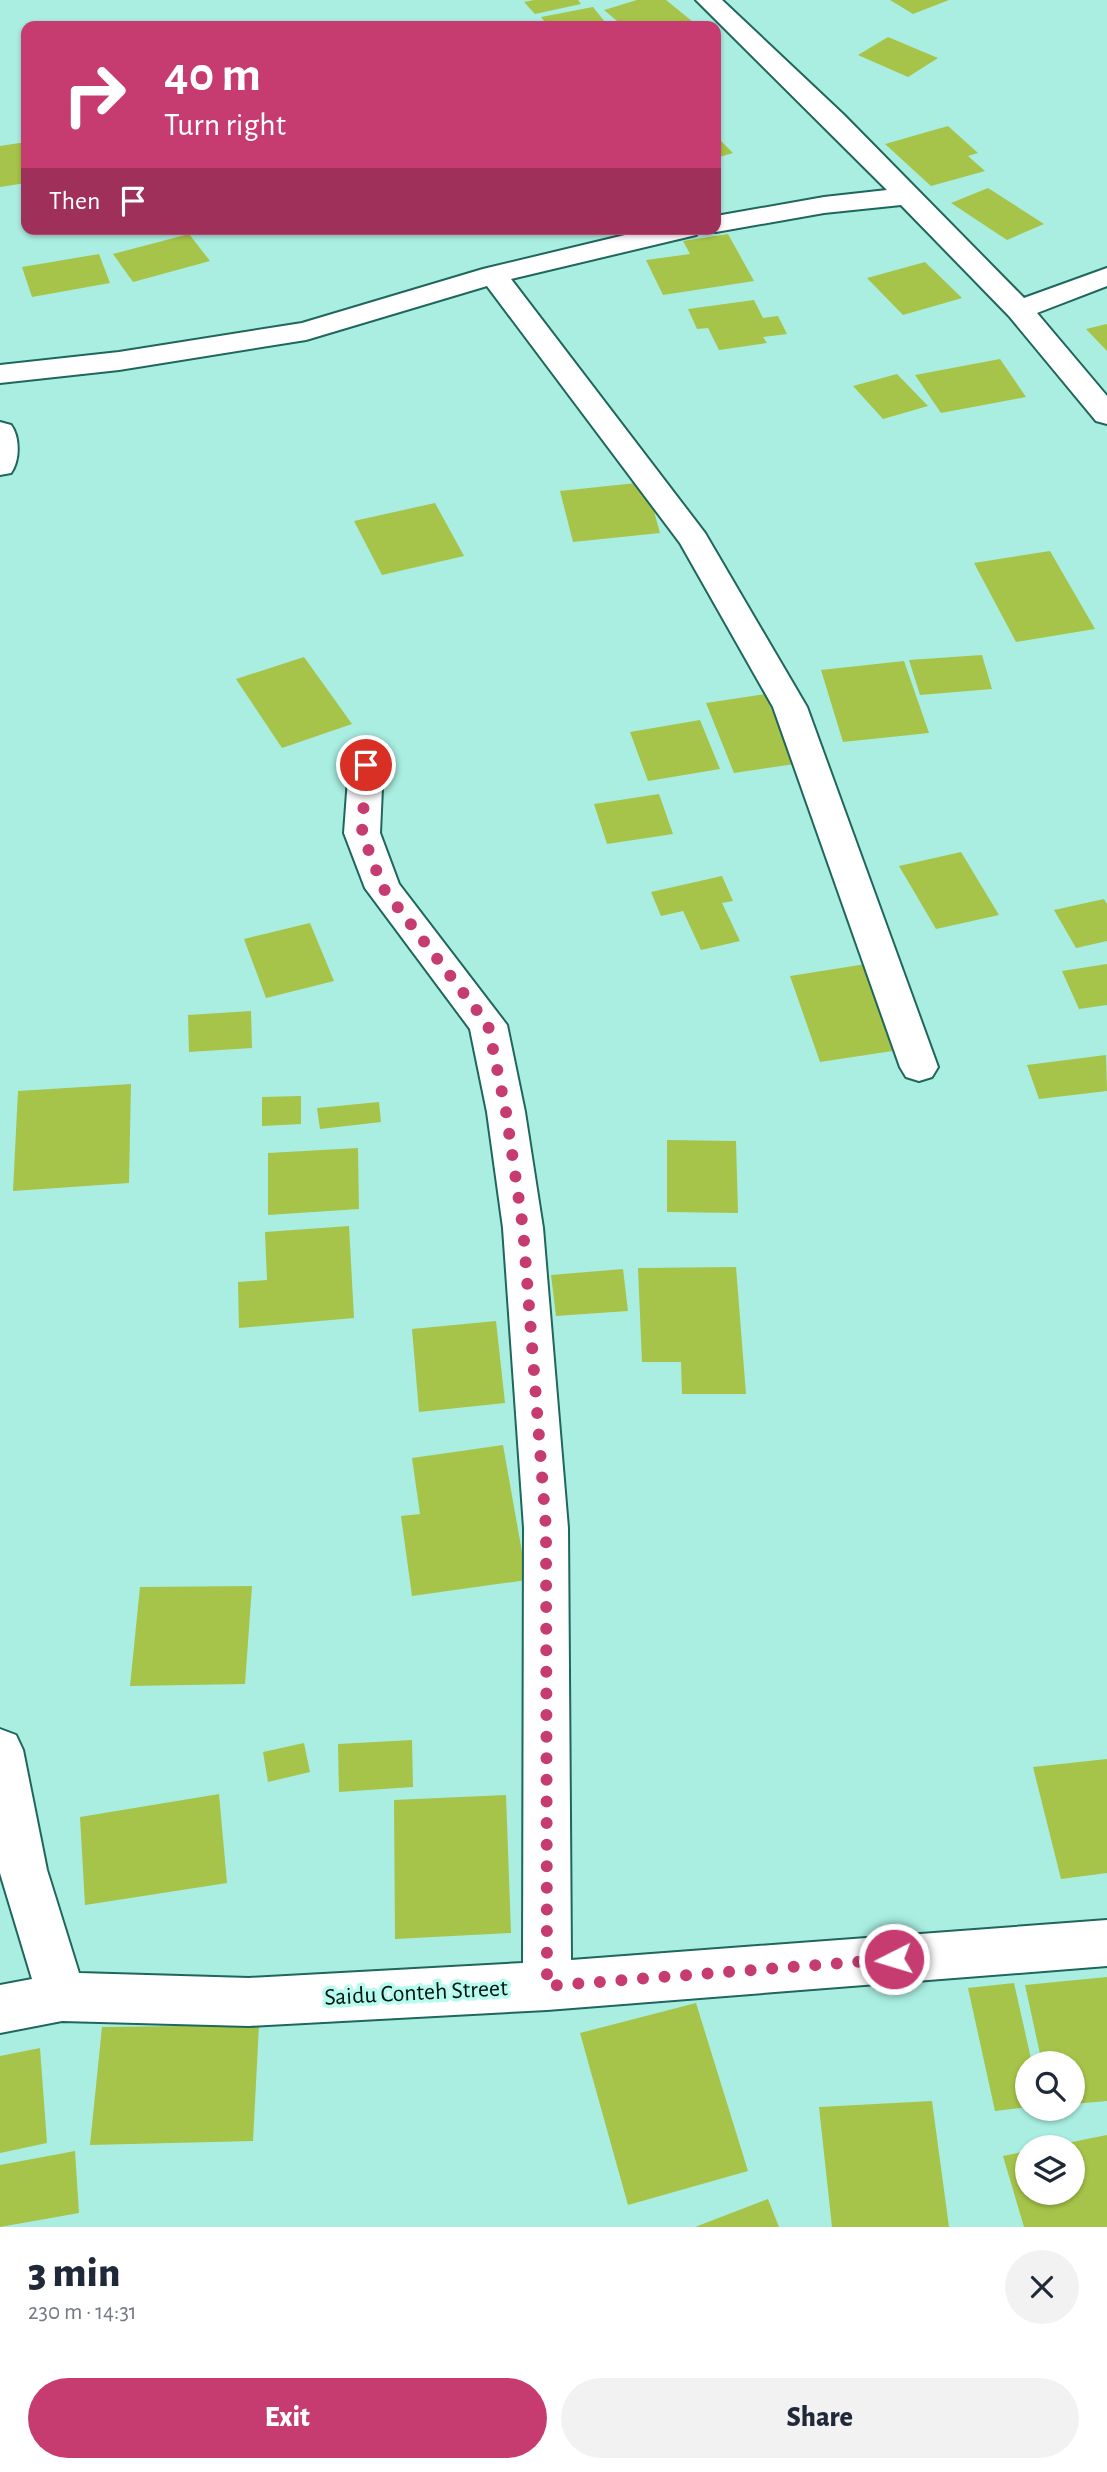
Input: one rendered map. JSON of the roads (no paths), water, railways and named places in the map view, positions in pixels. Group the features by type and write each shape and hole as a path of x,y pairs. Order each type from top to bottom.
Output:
{"street":[{"path":"708,0 835,121 1019,310 1107,415"},
{"path":"721,223 824,205 908,196"},
{"path":"0,374 119,361 306,331 493,275 661,235"},
{"path":"493,275 694,540 790,707 919,1067"},
{"path":"1019,310 1107,276"},
{"path":"0,431 0,466"},
{"path":"366,765 362,833 383,888 488,1025 506,1112 523,1228 546,1528 547,1986"},
{"path":"0,1750 23,1870 62,1997"},
{"name":"Saidu Conteh Street","path":"0,2009 62,1997 249,2002 547,1986 1107,1942"}]}
